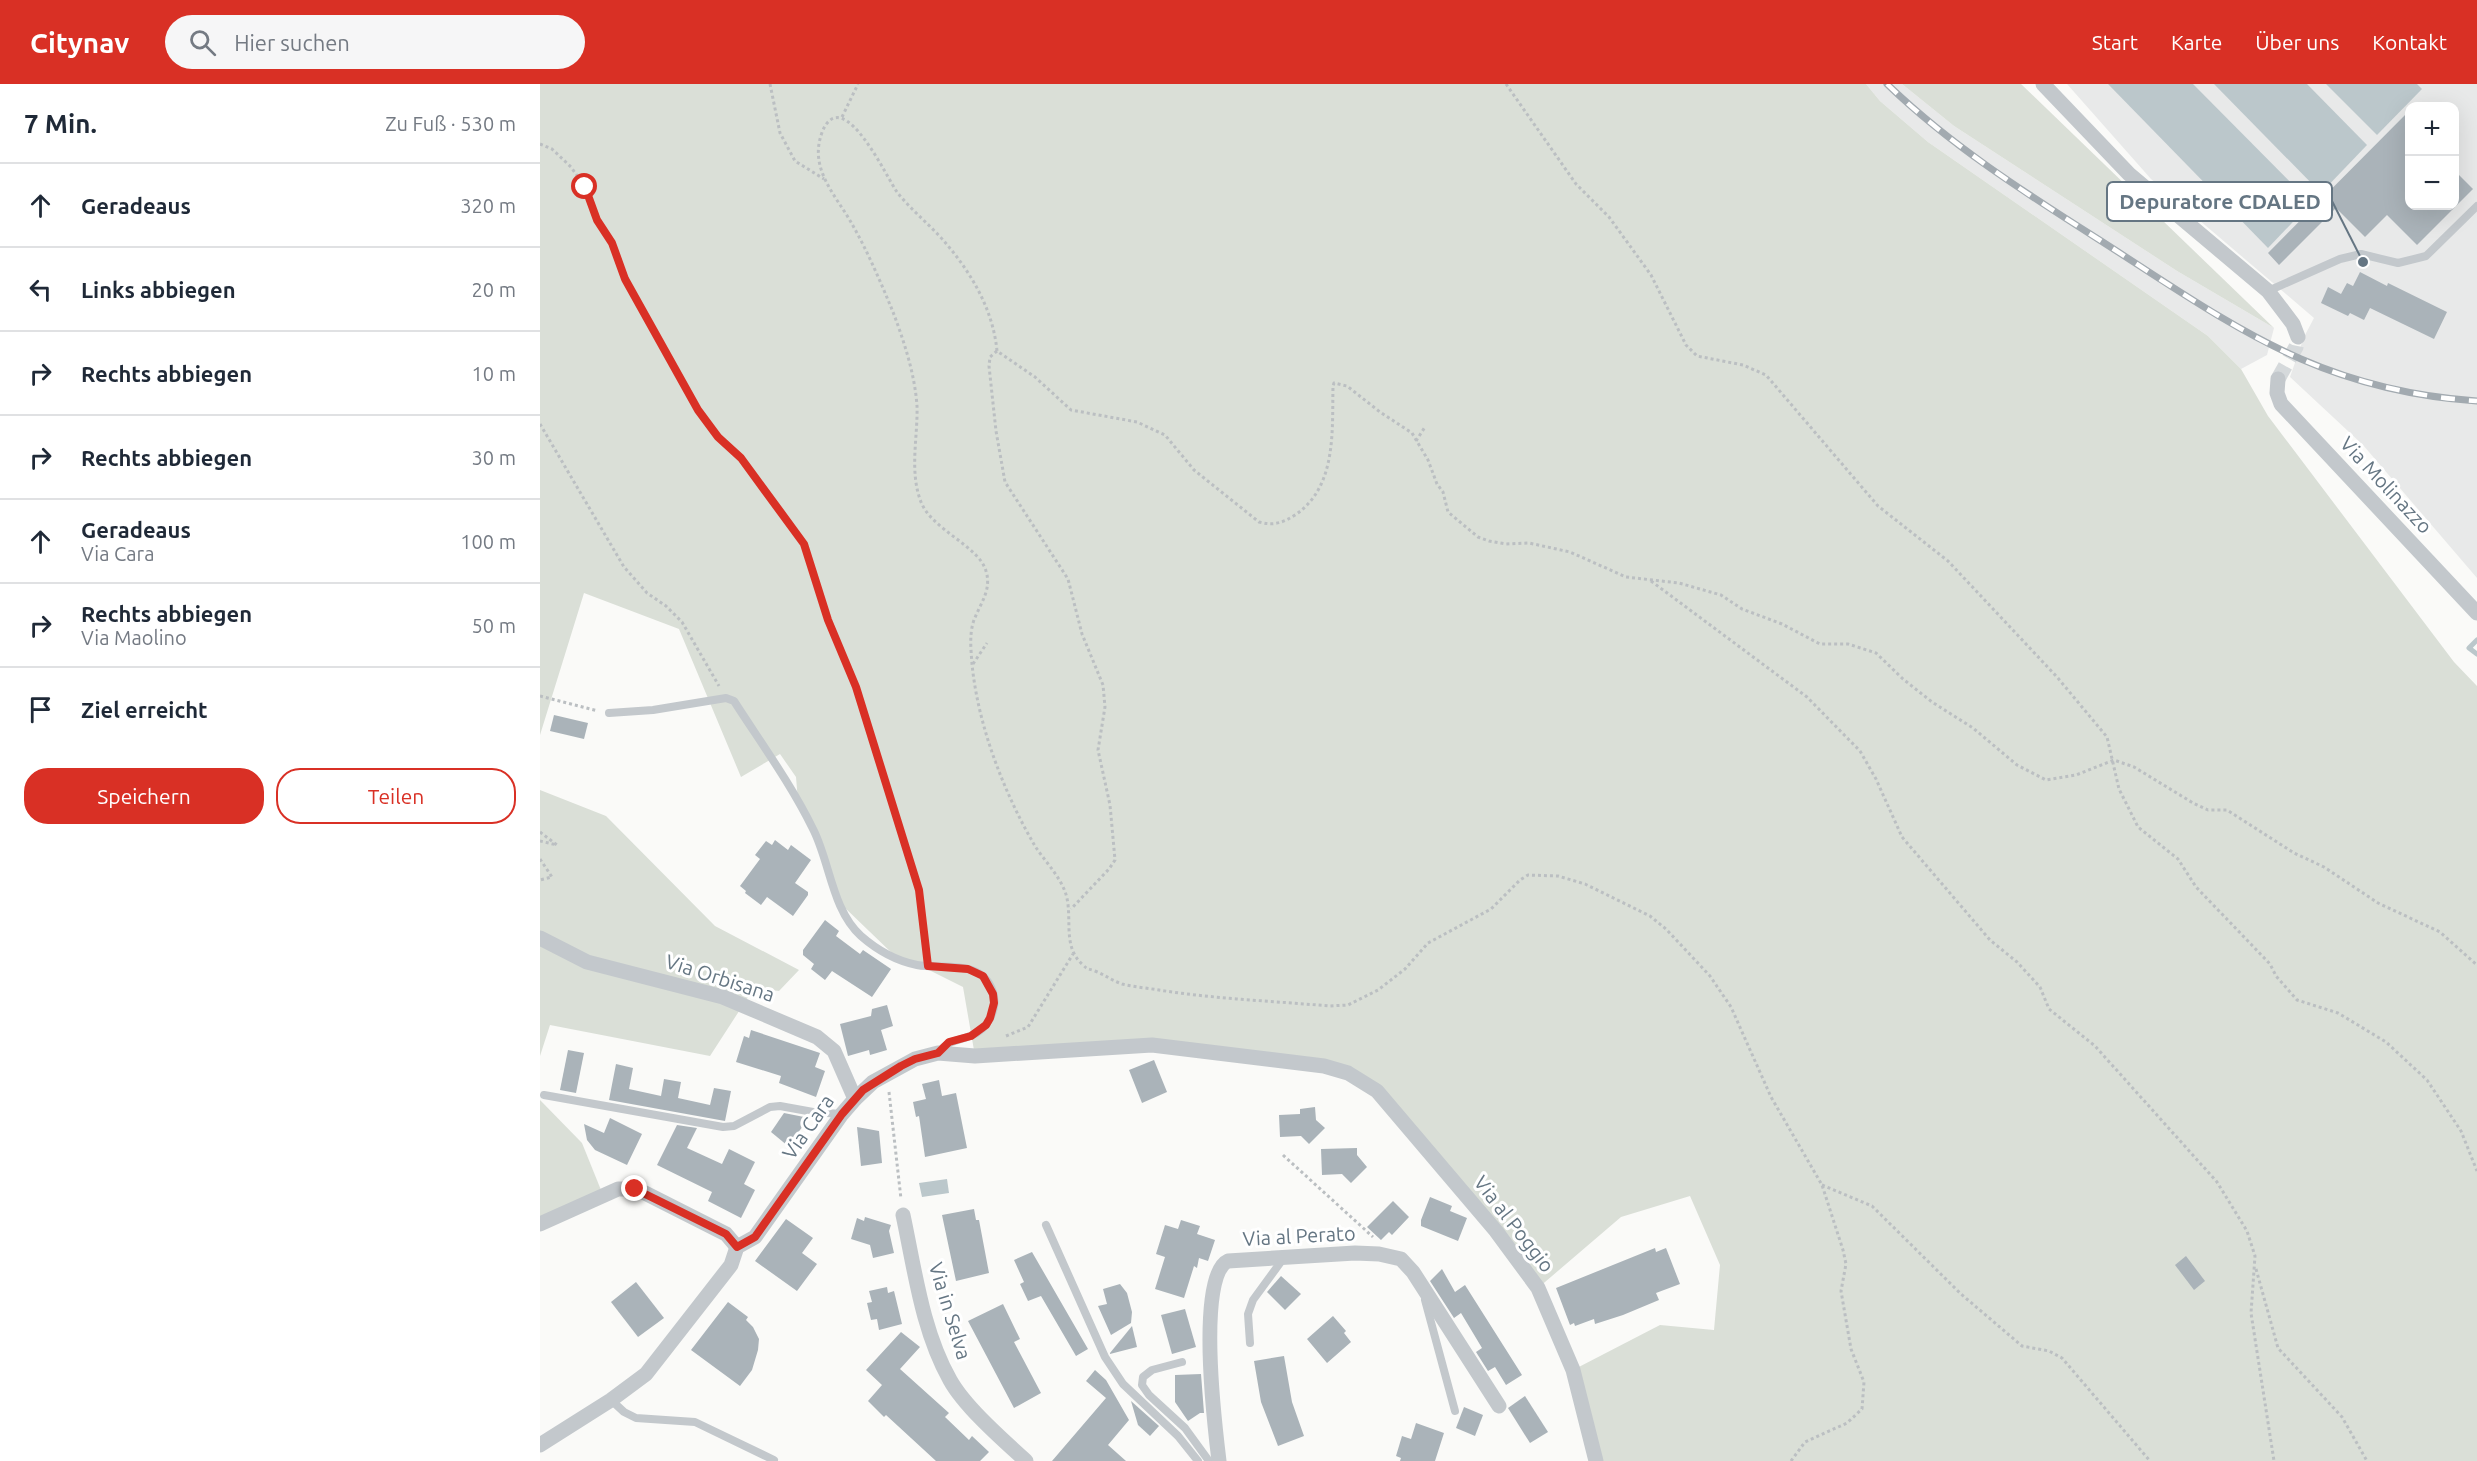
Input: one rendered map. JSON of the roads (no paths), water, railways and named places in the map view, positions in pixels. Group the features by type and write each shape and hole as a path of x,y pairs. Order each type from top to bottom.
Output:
{"street":[{"path":"2043,84 2129,174 2268,291 2293,324 2298,337"},
{"name":"Via Molinazzo","path":"2278,379 2277,393 2281,404 2477,613"},
{"name":"Via Orbisana","path":"540,938 587,962 723,997 817,1037 834,1052 855,1099"},
{"name":"Via Cara","path":"540,1445 611,1400 646,1374 731,1265 737,1247 755,1237 842,1114 873,1082 915,1059 938,1053 975,1056 1152,1045 1324,1066"},
{"name":"Via al Poggio","path":"1324,1066 1348,1073 1377,1091 1496,1231 1538,1288 1573,1370 1596,1461"},
{"path":"540,1224 618,1189 627,1188 645,1193 726,1234 737,1247"},
{"name":"Via in Selva","path":"903,1215 922,1305 934,1346 951,1382 985,1422 1026,1461"},
{"name":"Via al Perato","path":"1219,1461 1210,1371 1211,1310 1215,1277 1219,1266 1228,1261 1379,1254 1395,1257 1405,1262 1498,1406"}],"lane":[{"path":"2268,291 2340,259 2361,254 2398,263 2426,256 2476,209"},
{"path":"609,713 653,710 726,698 734,701 815,831 842,905 854,928 870,943 889,955 909,963 957,967 976,971 983,976 993,994 992,1012 986,1025 971,1036 949,1042 938,1053"},
{"path":"544,1095 723,1127 734,1126 770,1107 780,1106 842,1114"},
{"path":"1046,1225 1100,1346 1115,1374 1178,1436 1198,1461"},
{"path":"1250,1343 1248,1314 1252,1300 1284,1258"},
{"path":"1423,1290 1455,1411"},
{"path":"1182,1362 1152,1370 1143,1377 1142,1385 1149,1395 1185,1428 1209,1461"},
{"path":"611,1400 624,1412 636,1418 695,1422 774,1460"}],"waterway":[{"path":"2477,640 2469,648 2477,654"}],"tunnel":[{"path":"2278,379 2296,347 2298,337"}],"railway":[{"path":"1887,84 1936,127 2015,185 2173,287 2275,347 2322,368 2387,388 2477,401"}],"place":[{"name":"Depuratore CDALED","path":"2363,262"}]}
